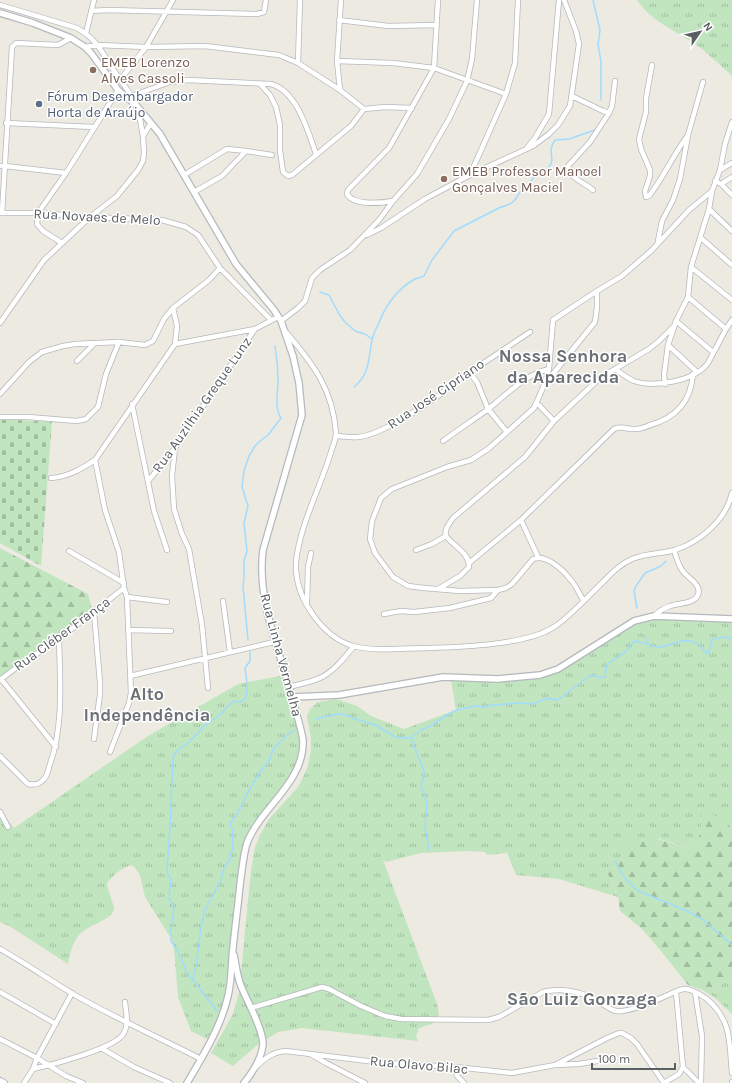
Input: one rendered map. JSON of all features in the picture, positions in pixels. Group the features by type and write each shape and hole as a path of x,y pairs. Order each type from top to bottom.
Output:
{"main road":[{"path":"0,1081 4,1083"}],"street":[{"path":"86,33 94,0"},
{"path":"120,80 146,47 173,0"},
{"path":"91,11 108,10 166,13 257,14 264,12 266,0"},
{"path":"298,63 300,0"},
{"path":"340,90 337,61 341,0"},
{"path":"393,201 378,203 362,201 351,198 347,194 348,190 388,148 434,68 438,0"},
{"path":"175,344 254,329 271,320 280,319 298,308 305,301 312,278 320,270 350,250 379,220 393,201 417,174 449,120 468,81 472,59 477,0"},
{"path":"470,175 506,94 515,63 518,0"},
{"path":"526,149 535,138 549,114 559,0"},
{"path":"363,236 381,228 425,200 470,175 526,149 549,134 558,125 570,106 579,44 576,31 564,0"},
{"path":"0,5 18,12 77,28 86,33 98,45 129,96 170,82 188,80 261,85 271,84 279,86 286,93 305,121 316,154"},
{"path":"18,12 32,22 35,16"},
{"name":"Rua Linha Vermelha","path":"0,13 32,22 71,38 85,47 92,53 118,90 129,96 160,134 236,264 280,319 285,331 299,383 302,415 263,550 261,567 262,585 274,642 289,686 303,739 302,752 298,765 287,785 258,822 247,844 242,874 228,996 215,1034 187,1083"},
{"path":"339,20 388,26 436,25"},
{"path":"1,213 11,50 13,45 16,43 58,45 71,38"},
{"path":"85,47 98,45 146,47 205,46 280,55 298,63 340,90 364,109 385,107 412,108"},
{"path":"337,61 393,63 434,68 506,94"},
{"path":"652,65 646,98 646,112 639,139 641,149 650,170 650,176 645,191 646,197 649,196 658,185 672,158 688,135"},
{"path":"593,190 573,176 569,171 568,166 590,142 609,113 612,106 615,81"},
{"path":"658,242 662,221 673,200 680,179 688,135 703,82"},
{"path":"261,85 270,95 276,106 280,125 280,150 283,172 288,176 351,126 364,109"},
{"path":"62,243 43,231 37,224 38,213 66,173 118,90"},
{"path":"572,96 609,113"},
{"path":"0,323 44,260 90,217 117,196 134,177 142,161 144,153 143,136 137,107"},
{"path":"665,384 664,375 668,346 673,327 688,298 691,268 701,238 712,191 720,170 725,144 732,122"},
{"path":"6,123 94,127"},
{"path":"143,136 151,123"},
{"path":"184,175 227,149 246,150 272,155"},
{"path":"194,192 222,176 246,150"},
{"path":"720,170 732,163"},
{"path":"3,166 66,173"},
{"path":"721,184 732,177"},
{"path":"715,181 721,184 732,195"},
{"path":"584,601 571,579 546,559 538,557 533,559 512,584 506,588 498,590 460,591 408,586 393,577 375,553 370,539 372,521 381,498 392,489 408,481 471,460 488,449 530,413 537,404 546,383 549,369 553,320 622,276 652,250 689,210 712,191"},
{"path":"709,209 732,231"},
{"name":"Rua Novaes de Melo","path":"1,213 38,213 162,220 186,227 198,235 220,268 271,320"},
{"path":"701,238 732,265"},
{"path":"0,394 28,362 42,352 63,346 119,342 145,346 153,341 164,319 173,308 209,280 220,268"},
{"path":"691,268 732,300"},
{"path":"546,383 595,322 597,292"},
{"path":"688,298 726,329"},
{"path":"51,478 62,478 95,460 132,404 175,344 177,326 173,308"},
{"path":"616,369 635,381 665,384 695,373 704,368 732,320"},
{"path":"676,321 713,352"},
{"path":"469,563 466,556 446,536 446,528 453,518 525,457 554,421 600,378 649,349 673,327"},
{"name":"Rua Auzilhia Greque Lunz","path":"149,480 174,448 254,329"},
{"path":"285,331 308,358 323,382 332,403 336,436 327,465 306,520 296,556 296,571 299,587 307,605 317,620 340,640 354,646 376,649 483,646 526,638 554,627 584,601 615,570 631,560 647,554 674,550 685,546 708,531 717,522 727,508 732,493"},
{"name":"Rua José Cipriano","path":"336,436 358,437 379,432 451,387 469,372 530,332"},
{"path":"0,417 77,420 86,419 91,416 98,407 106,374 119,342"},
{"path":"77,361 94,344"},
{"path":"668,346 695,373"},
{"path":"443,441 488,409 521,382 538,372 549,369"},
{"path":"469,372 477,382 488,409 507,432"},
{"path":"438,589 467,570 469,563 521,520 614,429 619,427 635,429 658,423 666,420 679,411 688,396 695,373"},
{"path":"132,404 149,480 154,511 167,550"},
{"path":"537,404 554,421"},
{"path":"174,448 172,476 174,509 182,534 189,549 202,625 208,688"},
{"path":"95,460 105,510 119,552 127,597 130,676 129,703 110,752"},
{"path":"521,520 538,557"},
{"path":"416,550 432,544 446,536"},
{"path":"654,616 670,605 692,601 697,597 699,590 697,585 682,571 674,550"},
{"path":"69,551 124,586"},
{"path":"307,605 308,567 311,553"},
{"name":"Rua Cléber França","path":"1,679 59,639 124,586"},
{"path":"384,614 400,611 414,612 450,608 491,598 498,590"},
{"path":"127,597 167,602"},
{"path":"223,600 230,652"},
{"path":"94,612 100,694 94,739"},
{"path":"292,697 339,695 443,677 498,679 540,675 558,669 634,621 654,616 732,619"},
{"path":"128,630 171,631"},
{"path":"0,756 28,784 37,784 43,781 46,777 56,747 60,697 59,639"},
{"path":"130,676 274,642"},
{"path":"289,686 323,677 340,662 354,646"},
{"path":"1,679 56,747"},
{"path":"0,812 8,827"},
{"name":"Rua Olavo Bilac","path":"233,946 240,985 251,1008 263,1044 259,1058 247,1081"},
{"path":"0,949 72,993 127,1024 201,1059"},
{"path":"251,1008 322,987 385,1016 402,1019 488,1020 499,1017 543,992 549,991 556,990 581,992 617,1012 634,1008 683,989 695,992 713,1004 725,1019 729,1027 732,1073"},
{"path":"0,992 56,1024"},
{"path":"555,1065 607,1038 622,1033 631,1038 637,1044 664,1083 679,1074 683,1067 683,1060 676,992"},
{"path":"695,992 702,1036 700,1083"},
{"path":"24,1083 33,1069 37,1058 72,993"},
{"path":"33,1069 49,1066 101,1048 120,1039 124,1034 127,1024 125,1002"},
{"path":"0,1040 37,1058 66,1076 83,1083"},
{"path":"101,1048 134,1067 170,1083"},
{"name":"Rua Olavo Bilac","path":"247,1081 264,1059 272,1054 286,1051 384,1063 455,1067 512,1073 555,1065 579,1064 598,1061"},
{"path":"308,1053 365,1083"},
{"path":"455,1067 457,1076 464,1083"},
{"path":"683,1067 700,1083"}],"green space":[{"path":"637,0 732,0 732,76 694,43 649,14"},
{"path":"0,419 52,422 41,566 0,543"},
{"path":"0,548 88,594 92,610 0,676"},
{"path":"649,618 732,622 732,828 698,807 701,820 701,830 698,839 689,849 659,839 624,854 617,867 607,872 618,897 559,879 516,875 507,853 487,855 485,852 468,851 421,853 386,862 383,860 437,1004 439,1015 432,1024 419,1028 416,1036 418,1041 302,1028 278,1032 256,1046 233,1066 211,1053 233,1014 239,993 251,870 255,847 269,819 298,787 307,769 311,751 311,738 307,717 310,709 318,702 336,699 357,706 371,716 404,729 456,710 451,680 501,682 559,670 575,662 627,626"},
{"path":"285,675 301,740 300,758 286,785 261,813 249,836 232,967 224,1010 207,1039 191,1031 178,997 172,940 145,897 140,875 132,865 121,870 107,883 114,910 108,917 87,928 79,935 73,945 68,964 11,927 0,922 0,810 14,828 148,736 238,684"},
{"path":"698,807 709,811 732,828 732,978 718,986 702,990 688,985 642,929 620,911 618,896 607,872 617,867 624,854 626,842 651,839 673,843 689,849 700,835 701,820"},
{"path":"732,978 732,1014 714,997 702,990 718,986"}],"waterway":[{"path":"593,0 600,30 598,45 601,61 601,100"},
{"path":"354,387 366,372 373,336 389,304 403,287 415,279 424,276 432,260 454,231 514,201 521,191 527,189 534,176 551,165 551,148 555,140 569,139 595,130"},
{"path":"320,292 329,295 344,321 355,331 365,334 372,339"},
{"path":"248,640 243,586 244,561 247,551 244,523 248,506 242,487 244,471 249,456 255,446 268,435 281,418 277,405 278,372 275,346"},
{"path":"637,608 634,591 636,586 645,573 661,566 666,561"},
{"path":"645,637 648,644"},
{"path":"315,719 338,714 347,715 376,725 395,737 411,738 421,730 454,711 461,709 475,706 484,707 518,703 532,704 548,698 555,700 559,699 591,675 603,678 605,677 607,665 629,649 632,643 636,641 651,646 660,647 689,641 699,645 707,654 713,639 727,637 732,639"},
{"path":"217,1011 186,971 178,951 171,941 171,928 174,909 169,898 171,879 167,870 173,757 177,751 190,741 205,725 220,715 234,701 240,702 244,700 247,693 245,668 250,661 250,652"},
{"path":"193,979 204,912 221,880 224,868 230,859 233,846 232,829 230,824 260,772 270,759 273,749 294,730"},
{"path":"411,738 425,774 421,786 427,803 425,827 429,850"},
{"path":"615,861 625,879 638,891 685,910 702,919 732,945"}],"place":[{"name":"EMEB Lorenzo Alves Cassoli","path":"93,70"},
{"name":"Fórum Desembargador Horta de Araújo","path":"39,104"},
{"name":"EMEB Professor Manoel Gonçalves Maciel","path":"444,179"}],"district":[{"name":"Nossa Senhora da Aparecida","path":"563,366"},
{"name":"Alto Independência","path":"147,704"},
{"name":"São Luiz Gonzaga","path":"582,999"}]}
